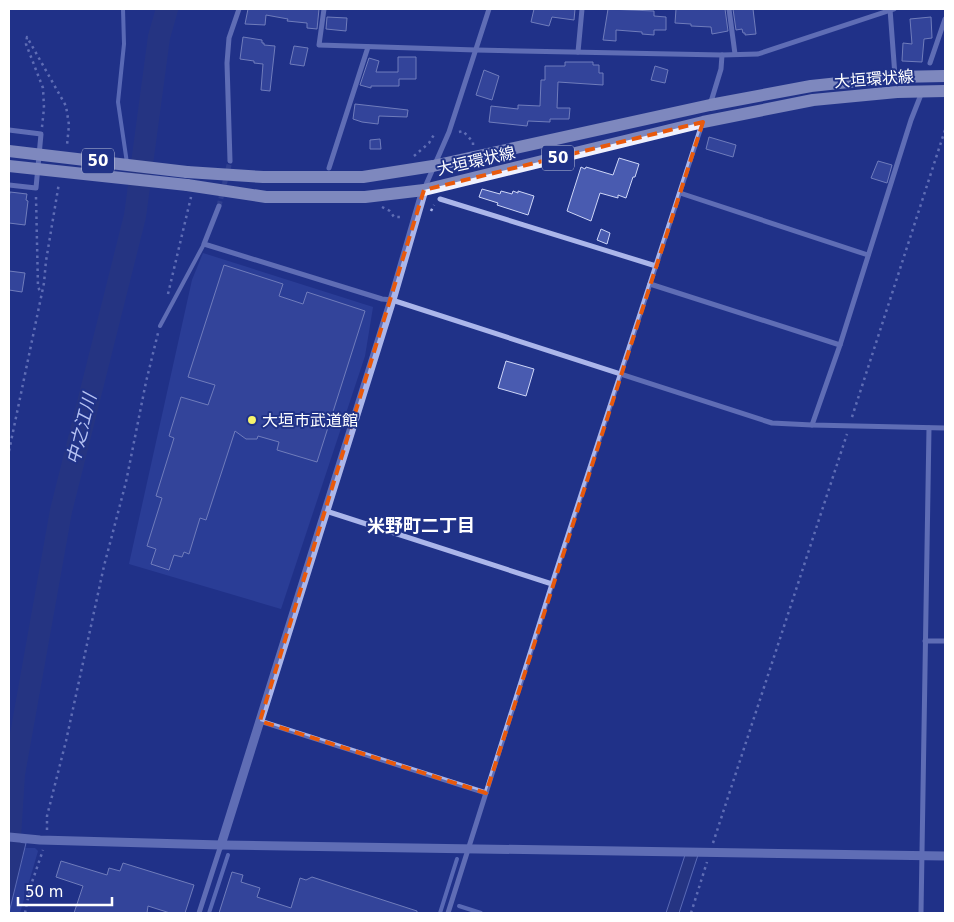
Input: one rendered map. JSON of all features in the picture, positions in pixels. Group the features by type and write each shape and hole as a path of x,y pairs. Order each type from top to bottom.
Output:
{"main road":[{"name":"大垣環状線","path":"9,151 187,172 263,176 363,177 433,166 710,105 811,86 895,77 940,76"},
{"name":"大垣環状線","path":"9,166 189,191 266,197 365,197 424,190 703,122 813,100 945,91"}],"street":[{"path":"230,161 227,63 229,38 239,9"},
{"path":"324,9 319,45 722,55 758,54 891,9 895,77"},
{"path":"200,913 392,300 424,190 449,132 489,9"},
{"path":"578,52 582,9"},
{"path":"729,9 736,54"},
{"path":"930,63 945,19"},
{"path":"329,168 368,47"},
{"path":"710,105 721,69 722,55"},
{"path":"814,425 911,120 924,91"},
{"path":"448,913 620,372 703,122"},
{"path":"9,130 41,134 36,188 9,185"},
{"path":"680,193 868,255"},
{"path":"440,200 656,266"},
{"path":"219,206 204,244 382,299 392,300 772,422 841,426 945,428"},
{"path":"650,284 840,345"},
{"path":"921,913 929,428"},
{"path":"326,511 552,584"},
{"path":"924,641 945,641"},
{"path":"260,721 486,793"},
{"path":"9,837 43,840 221,845 945,856"}],"lane":[{"path":"160,326 204,244"}],"path":[{"path":"41,134 44,108 42,88 26,44 27,37 66,106 69,125 67,147"},
{"path":"691,913 707,853 850,426 945,130"},
{"path":"459,132 463,132 473,142 473,147"},
{"path":"9,451 41,295 59,182"},
{"path":"36,188 38,287 41,295"},
{"path":"166,299 189,191"},
{"path":"25,913 66,740 104,566 126,482 146,382 160,326"}],"highlighted area":[{"path":"703,122 486,793 260,721 424,190"}],"shaded area":[{"name":"大垣市武道館","path":"203,253 373,307 365,356 281,609 129,564 192,280"},
{"path":"9,841 26,843 9,913"},
{"path":"25,848 35,848 38,851 20,913 9,913"},
{"path":"685,855 698,855 679,913 666,913"}],"building":[{"path":"248,9 319,9 317,29 307,28 307,23 287,21 288,19 266,15 265,25 245,24"},
{"path":"534,9 575,9 574,20 552,17 549,26 531,22"},
{"path":"608,9 654,11 654,16 666,17 666,30 654,30 654,35 616,30 616,41 603,40"},
{"path":"676,9 725,9 728,31 712,34 711,27 675,23"},
{"path":"733,9 753,9 756,34 745,35 742,29 736,30"},
{"path":"327,17 347,18 346,31 326,29"},
{"path":"931,17 932,38 924,39 922,62 902,61 903,43 912,44 910,19"},
{"path":"243,37 262,40 264,45 275,46 270,91 261,90 263,64 240,59"},
{"path":"294,46 308,48 304,66 290,64"},
{"path":"398,57 416,57 416,79 399,79 399,86 371,86 371,88 360,85 369,58 379,61 376,72 398,72"},
{"path":"565,62 593,62 593,65 599,65 599,73 603,73 603,85 558,82 557,108 570,108 569,119 550,119 550,122 528,121 527,126 489,122 491,106 518,109 518,105 540,106 541,80 545,80 545,66 565,66"},
{"path":"655,66 668,70 665,83 651,80"},
{"path":"484,70 499,76 492,100 476,95"},
{"path":"355,104 408,110 407,117 379,116 378,124 362,122 353,119"},
{"path":"709,137 736,145 733,157 706,149"},
{"path":"380,139 381,149 370,149 370,140"},
{"path":"619,158 639,164 626,198 618,195 618,198 600,193 591,221 567,211 581,167 613,175"},
{"path":"878,161 892,165 887,183 871,178"},
{"path":"482,189 500,194 501,191 512,194 513,191 518,193 518,191 534,196 528,215 479,197"},
{"path":"10,192 27,194 25,225 9,223"},
{"path":"601,229 610,233 607,244 597,240"},
{"path":"224,265 283,284 279,296 303,304 307,292 365,311 317,462 277,450 279,442 258,436 257,439 246,439 235,431 206,520 200,518 189,554 184,552 182,557 174,555 169,570 151,564 156,549 147,546 162,498 156,496 174,438 169,436 181,397 208,405 215,385 188,377"},
{"path":"9,271 25,273 22,292 9,290"},
{"path":"506,361 534,369 526,396 498,388"},
{"path":"61,861 107,875 109,868 120,871 123,863 194,885 185,913 170,913 148,906 147,913 74,913 83,886 56,877"},
{"path":"232,872 243,875 241,882 260,888 257,897 291,908 300,878 306,880 312,877 417,911 417,913 219,913"}],"waterway":[{"path":"123,9 124,44 118,102 127,163"},
{"name":"中之江川","path":"9,852 14,774 61,511 135,216 159,37 167,9"},
{"path":"130,182 135,216"},
{"path":"209,913 228,855"},
{"path":"440,913 457,859"},
{"path":"459,906 481,913"}],"tunnel":[{"path":"219,206 230,161"}],"place":[{"name":"大垣市武道館","path":"252,420"}],"district":[{"name":"米野町二丁目","path":"421,525"}]}
